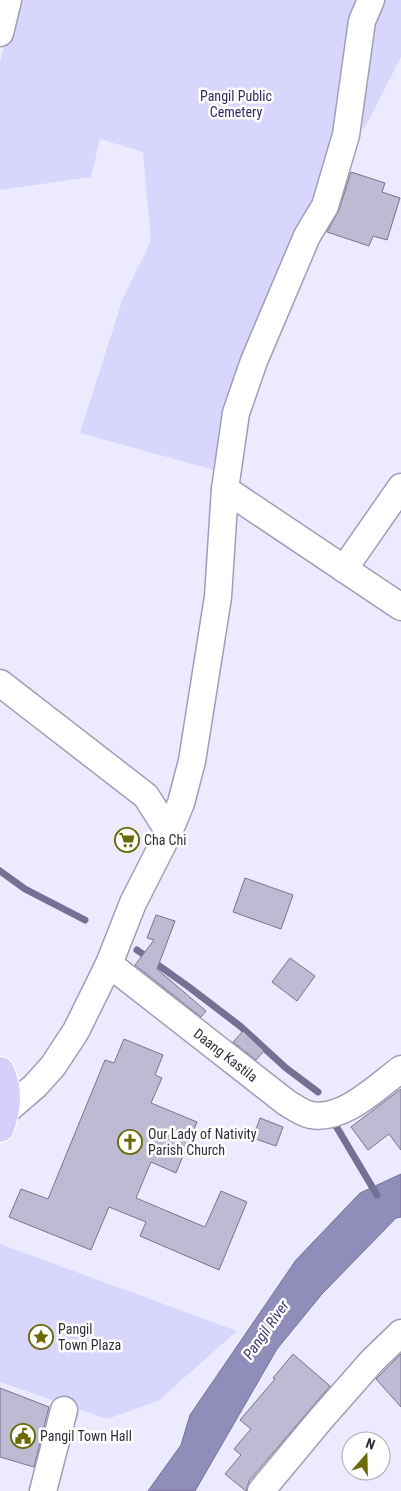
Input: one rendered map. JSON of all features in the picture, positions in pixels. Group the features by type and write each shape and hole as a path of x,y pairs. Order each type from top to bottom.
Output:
{"main road":[{"path":"0,1071 6,1084 3,1120"}],"street":[{"path":"0,33 8,0"},
{"path":"3,1120 52,1066 76,1032 109,964 133,903 169,832 181,803 192,761 218,597 225,489 236,413 246,383 308,236 324,206 338,164 346,135 362,21 371,0"},
{"path":"344,569 401,487"},
{"path":"225,489 401,607"},
{"path":"0,683 146,796 169,832"},
{"name":"Daang Kastila","path":"109,964 287,1103 309,1115 327,1116 352,1106 401,1069"},
{"path":"261,1491 372,1361 401,1333"},
{"path":"43,1491 64,1410"}],"green space":[{"name":"Pangil Public Cemetery","path":"17,0 401,0 401,57 365,127 334,140 218,471 80,433 123,298 151,241 143,152 100,139 91,177 0,190 0,62"},
{"path":"0,1244 237,1331 158,1401 107,1419 0,1382"}],"water":[{"name":"Pangil River","path":"401,1174 401,1217 396,1218 322,1294 277,1349 195,1491 148,1491 181,1445 190,1415 296,1260 360,1193"}],"building":[{"path":"351,172 385,183 382,192 400,198 387,240 373,236 369,246 327,232 339,210"},
{"path":"245,878 293,895 281,929 233,912"},
{"path":"156,915 175,921 157,969 206,1011 201,1017 135,965 154,940 147,938"},
{"path":"290,958 315,976 297,1001 272,982"},
{"path":"243,1031 264,1051 256,1060 233,1042"},
{"name":"Our Lady of Nativity Parish Church","path":"124,1039 163,1055 155,1075 162,1078 151,1103 197,1122 176,1173 151,1162 136,1198 205,1227 221,1191 247,1202 219,1270 140,1236 146,1222 109,1207 91,1250 9,1217 21,1189 48,1199 105,1060 114,1063"},
{"path":"401,1089 401,1150 389,1134 368,1150 351,1127"},
{"path":"260,1118 283,1127 276,1146 253,1138"},
{"path":"293,1354 330,1386 249,1481 246,1491 225,1474 241,1455 234,1449 251,1429 240,1420 275,1379 273,1378"},
{"path":"401,1354 401,1407 376,1379"},
{"name":"Pangil Town Hall","path":"0,1388 49,1407 34,1467 0,1457"}],"waterway":[{"path":"0,871 25,889 85,920"},
{"path":"137,950 240,1026 286,1068 318,1092"},
{"path":"336,1126 377,1195"}],"place":[{"name":"Cha Chi","path":"127,840"},
{"name":"Our Lady of Nativity Parish Church","path":"130,1142"},
{"name":"Pangil Town Plaza","path":"41,1337"},
{"name":"Pangil Town Hall","path":"23,1436"}]}
